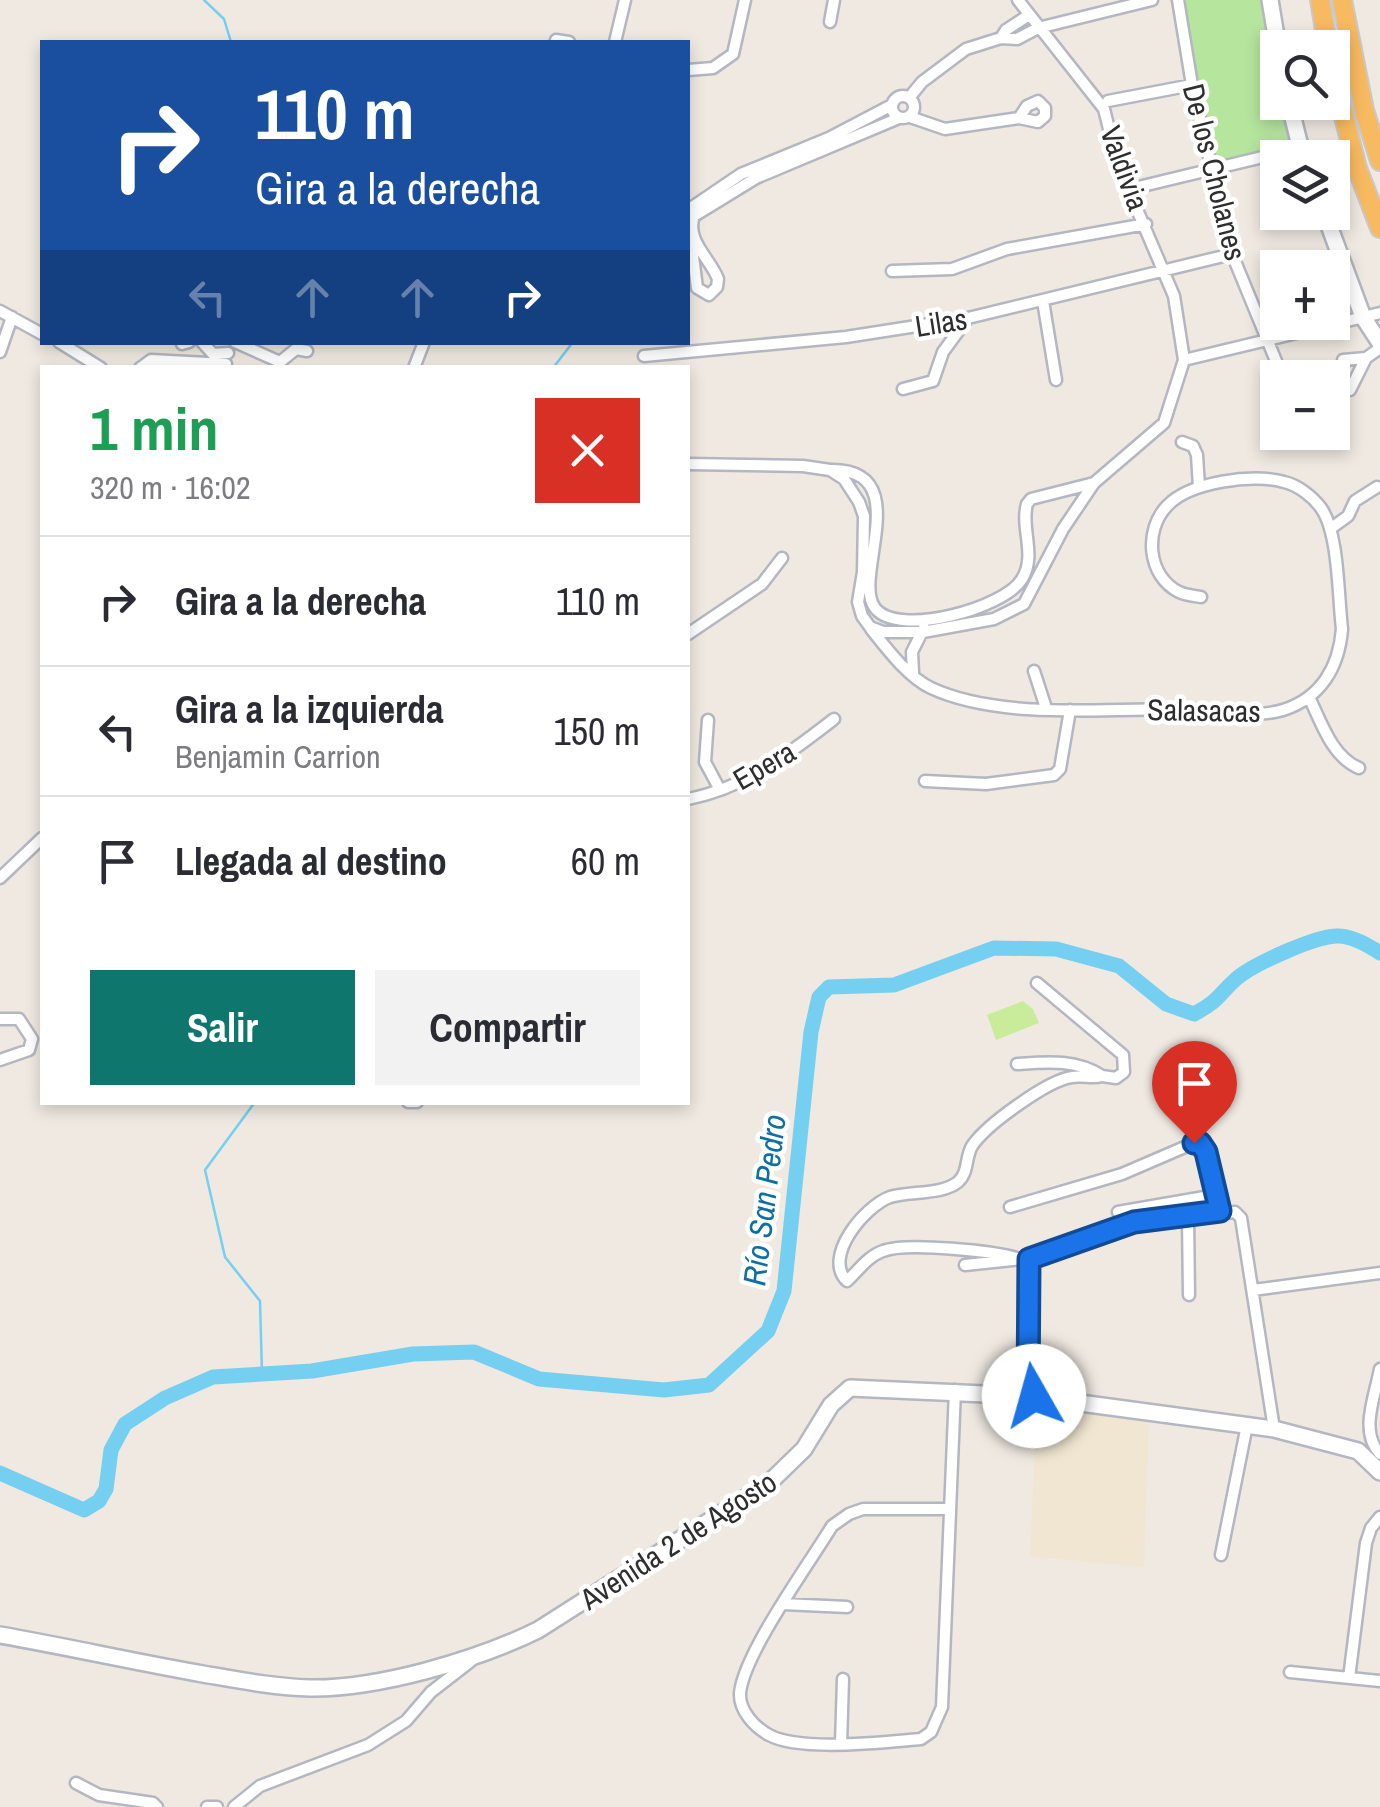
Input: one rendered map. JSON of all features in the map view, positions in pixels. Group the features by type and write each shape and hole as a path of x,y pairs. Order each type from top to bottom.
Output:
{"highway":[{"path":"1320,0 1325,30"},
{"path":"1342,0 1364,110 1380,161"},
{"path":"1345,120 1380,228"}],"main road":[{"path":"1270,0 1275,30"},
{"path":"1332,230 1372,315 1380,346"},
{"name":"Avenida 2 de Agosto","path":"0,1635 258,1683 309,1688 361,1685 506,1646 538,1630 769,1483 804,1450 843,1391 861,1388 1028,1396 1274,1429 1358,1451 1380,1472"}],"street":[{"path":"615,40 625,0"},
{"path":"690,70 713,68 733,54 746,0"},
{"path":"830,22 834,0"},
{"name":"Valdivia","path":"1018,0 1104,110 1112,149 1146,224 1180,317 1184,360"},
{"path":"910,98 951,57 1001,38 1017,39 1038,28 1152,0"},
{"name":"De los Cholanes","path":"1178,0 1192,85 1232,254 1260,323"},
{"path":"1001,38 1028,15"},
{"path":"1108,101 1192,85"},
{"path":"690,209 740,174 829,138 899,97 910,98"},
{"path":"690,246 697,288 702,294 709,294 718,279 693,236 694,216 756,178 904,117 914,111 910,98"},
{"path":"892,104 904,117 945,129 1019,118"},
{"path":"1130,189 1260,160"},
{"path":"892,271 952,269 1007,249 1146,224"},
{"name":"Lilas","path":"644,356 846,337 968,318 1232,254"},
{"path":"1043,301 1056,380"},
{"path":"0,311 40,333"},
{"path":"0,352 12,316"},
{"path":"902,389 933,381 943,352 968,318"},
{"path":"867,572 859,610 870,627 894,634 994,619 1024,604 1094,482 1164,423 1184,360 1267,340"},
{"name":"De los Cholanes","path":"1267,340 1275,360"},
{"path":"64,345 95,365"},
{"path":"204,345 212,354 280,362 296,348 307,350"},
{"path":"1350,390 1366,358 1380,346"},
{"path":"144,365 151,360 229,354"},
{"path":"1343,360 1366,358"},
{"path":"1182,442 1193,446 1197,455 1199,487"},
{"path":"690,464 830,470 852,488 864,516 869,597 878,612 886,617 928,620 979,606 1013,590 1027,570 1027,504 1031,499 1094,482"},
{"path":"1201,597 1180,592 1166,583 1152,556 1151,540 1157,520 1168,504 1199,487 1262,479 1285,482 1302,490 1320,508 1330,529 1342,629 1341,646 1328,678 1309,697 1338,752 1359,768"},
{"path":"1330,529 1348,516 1354,500 1377,487"},
{"path":"690,633 762,584 782,558"},
{"path":"914,674 912,652 928,620"},
{"name":"Salasacas","path":"870,627 928,686 967,700 1070,710 1194,709 1262,714 1283,710 1309,697"},
{"path":"1034,671 1046,708"},
{"path":"925,781 986,784 1054,775 1060,768 1070,710"},
{"name":"Epera","path":"690,798 720,790 775,764 834,719"},
{"path":"708,720 705,762 720,790"},
{"path":"0,878 40,840"},
{"path":"1026,1259 1002,1252 894,1248 876,1254 847,1281 840,1266 852,1229 875,1204 901,1194 953,1185 963,1175 972,1146 1025,1100 1068,1077 1116,1078 1124,1072 1124,1055 1036,983"},
{"path":"0,1020 20,1020 32,1039 29,1050 0,1060"},
{"path":"1017,1064 1063,1062 1084,1066 1102,1076"},
{"path":"1010,1207 1122,1174 1200,1143 1206,1152 1220,1211"},
{"path":"1118,1212 1216,1195"},
{"path":"965,1265 1026,1259 1134,1222 1235,1212 1241,1218 1274,1429"},
{"path":"1188,1216 1189,1294"},
{"path":"1026,1259 1028,1396"},
{"path":"1253,1290 1380,1274"},
{"path":"1380,1369 1369,1438 1380,1454"},
{"path":"950,1509 863,1509 832,1526 748,1666 740,1696 744,1713 770,1736 841,1744 921,1739 931,1732 940,1715 950,1509 955,1390"},
{"path":"1221,1555 1246,1425"},
{"path":"1349,1678 1366,1543 1380,1517"},
{"path":"783,1604 847,1607"},
{"path":"234,1807 260,1786 362,1748 406,1722 431,1692 481,1653"},
{"path":"1290,1672 1380,1681"},
{"path":"841,1744 843,1679"},
{"path":"76,1783 99,1795 157,1807"},
{"path":"207,1807 217,1807"}],"shaded area":[{"path":"1037,1403 1149,1417 1144,1567 1030,1556"}],"green space":[{"path":"1182,0 1265,0 1270,30 1260,30 1260,120 1287,120 1292,140 1260,140 1260,152 1215,162 1196,84"},
{"path":"1023,1001 1033,1009 1039,1023 996,1040 987,1015"}],"waterway":[{"path":"204,0 224,19 230,40"},
{"path":"555,365 571,345"},
{"name":"Río San Pedro","path":"0,1473 84,1510 99,1501 106,1489 111,1450 125,1424 165,1398 213,1377 312,1371 413,1354 474,1352 539,1379 664,1390 709,1385 768,1331 784,1291 811,1032 819,997 829,987 894,985 994,948 1056,949 1119,966 1166,1004 1194,1014 1244,973 1313,941 1348,937 1380,953"},
{"path":"253,1105 205,1170 225,1257 260,1301 262,1374"}],"route":[{"path":"1034,1396 1028,1396 1029,1259 1134,1222 1220,1211 1206,1152 1200,1143 1194,1143"}]}
